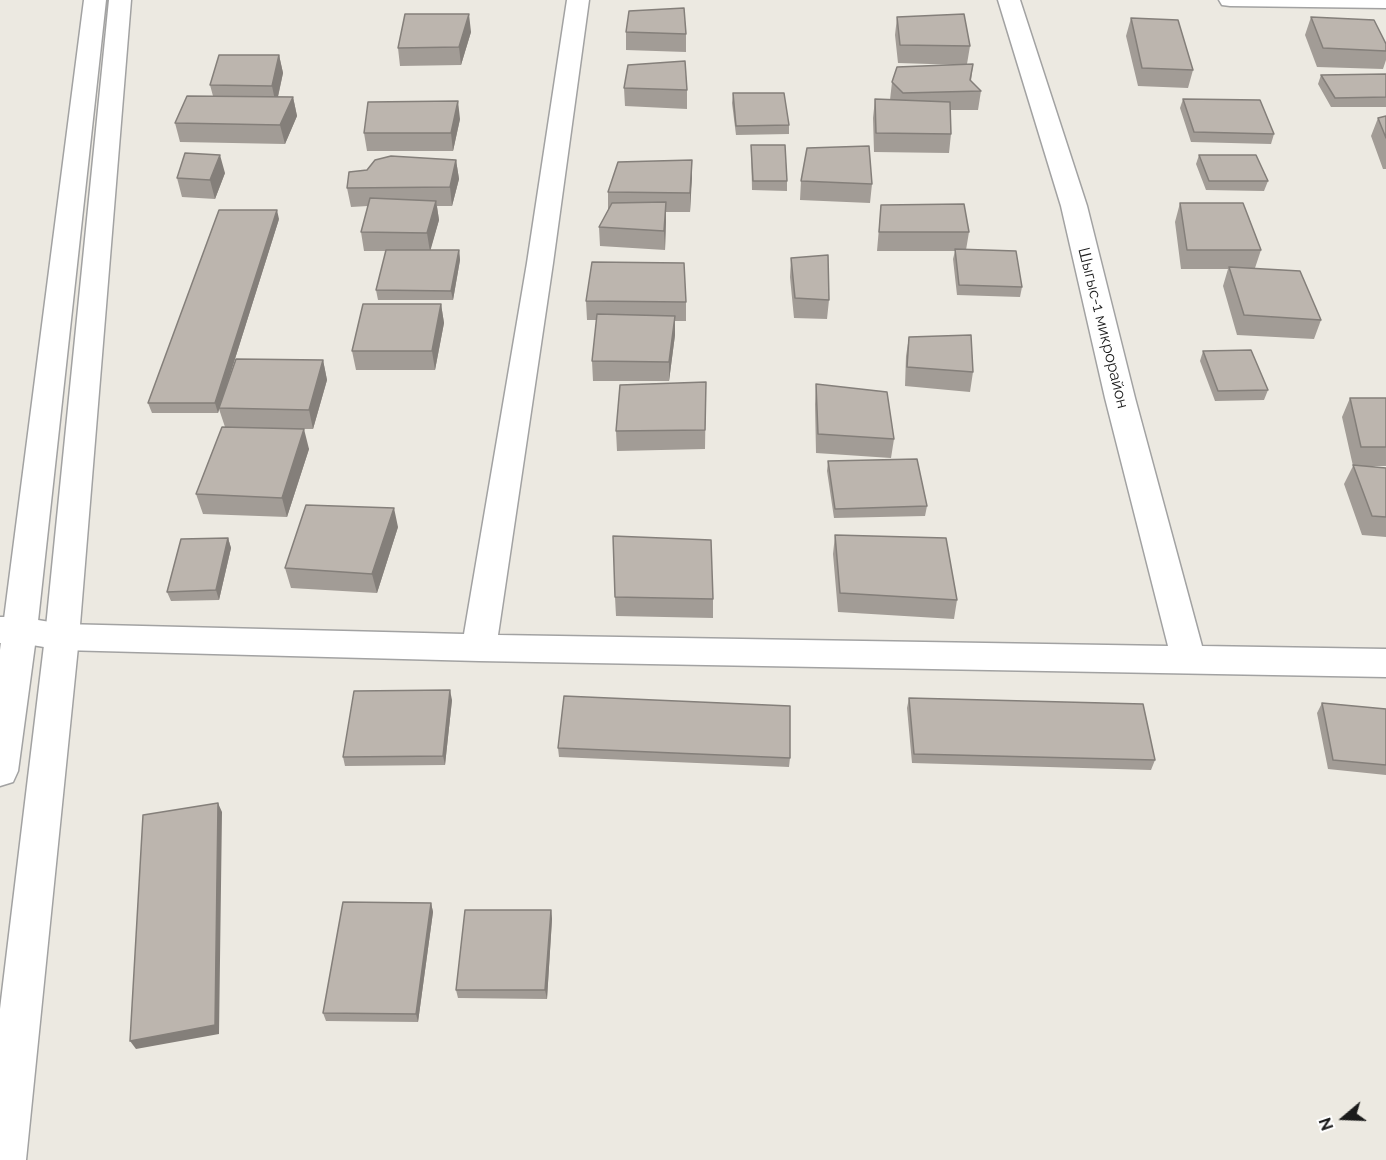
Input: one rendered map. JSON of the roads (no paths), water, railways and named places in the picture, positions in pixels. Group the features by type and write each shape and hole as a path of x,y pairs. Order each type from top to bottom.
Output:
{"street":[{"path":"0,771 10,630 95,0"},
{"path":"4,1160 62,637 120,0"},
{"path":"479,648 578,0"},
{"name":"Шыгыс-1 микрорайон","path":"1009,0 1074,207 1120,398 1188,658"},
{"path":"1230,0 1386,2"},
{"path":"10,630 62,637 479,648 1386,663"}]}
